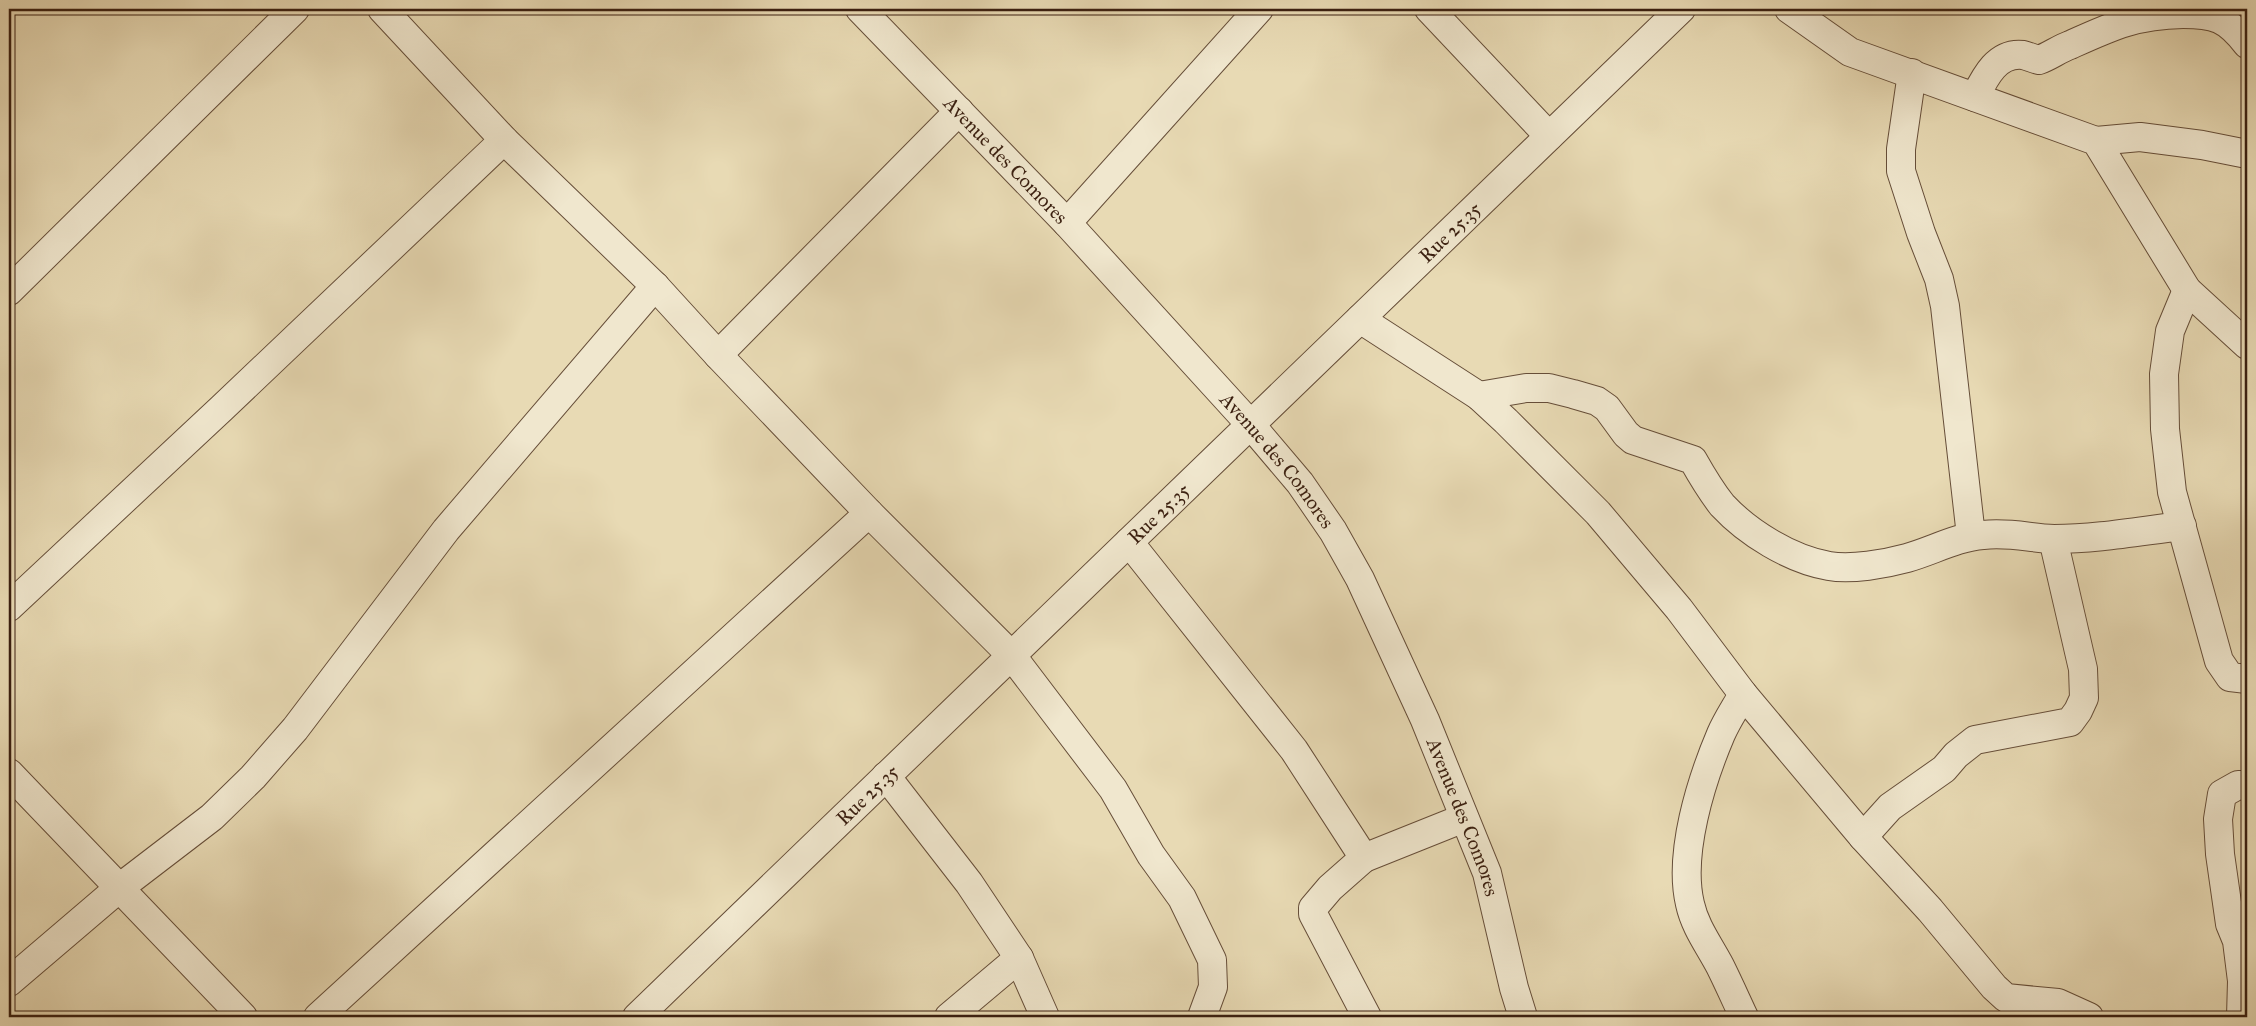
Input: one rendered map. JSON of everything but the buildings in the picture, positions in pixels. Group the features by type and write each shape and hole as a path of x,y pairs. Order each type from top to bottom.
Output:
{"street":[{"path":"9,291 295,9"},
{"path":"382,9 504,140 655,286 869,513 1012,656 1113,789 1151,855 1186,905 1212,960 1213,987 1202,1017"},
{"name":"Avenue des Comores","path":"860,9 1067,223 1250,424 1300,483 1333,531 1360,579 1425,720 1487,873 1514,988 1524,1017"},
{"path":"1067,223 1259,9"},
{"path":"1429,9 1549,136"},
{"name":"Rue 25.35","path":"637,1017 1681,9"},
{"path":"1789,9 1850,52 2096,141 2140,138 2202,145 2247,154"},
{"path":"1974,97 1989,69 2004,58 2023,55 2039,60 2124,21 2149,16 2206,14 2222,19 2236,30 2247,44"},
{"path":"1912,74 1901,150 1901,171 1921,233 1939,278 1945,306 1971,536"},
{"path":"718,355 959,111"},
{"path":"9,607 504,140"},
{"path":"2096,141 2188,290 2247,345"},
{"path":"9,982 118,889 212,817 253,777 295,729 446,530 655,286"},
{"path":"2188,290 2170,331 2164,374 2164,429 2172,492 2219,661 2230,678 2247,679"},
{"path":"1360,319 1479,396 1598,513 1679,609 1743,694 1863,837 1930,910 1994,987 2006,998 2058,1002 2089,1017"},
{"path":"1479,396 1526,388 1549,388 1597,401 1607,408 1626,434 1633,440 1693,460 1722,505 1747,528 1791,554 1829,566 1871,565 1907,558 1971,536 2012,533 2053,539 2182,526"},
{"path":"318,1017 869,513"},
{"path":"1863,837 1890,807 1944,769 1956,755 1975,740 2070,722 2078,711 2084,698 2083,669 2053,539"},
{"path":"1129,542 1290,744 1364,858"},
{"path":"1743,694 1722,733 1699,800 1689,844 1686,881 1690,905 1697,926 1720,966 1744,1017"},
{"path":"9,774 243,1017"},
{"path":"886,776 968,883 1019,958 1046,1017"},
{"path":"2241,1017 2242,981 2237,941 2230,924 2220,854 2218,819 2222,794 2238,786 2247,785"},
{"path":"1367,1017 1313,914 1313,908 1330,888 1364,858 1464,818"},
{"path":"948,1017 1019,958"}]}
